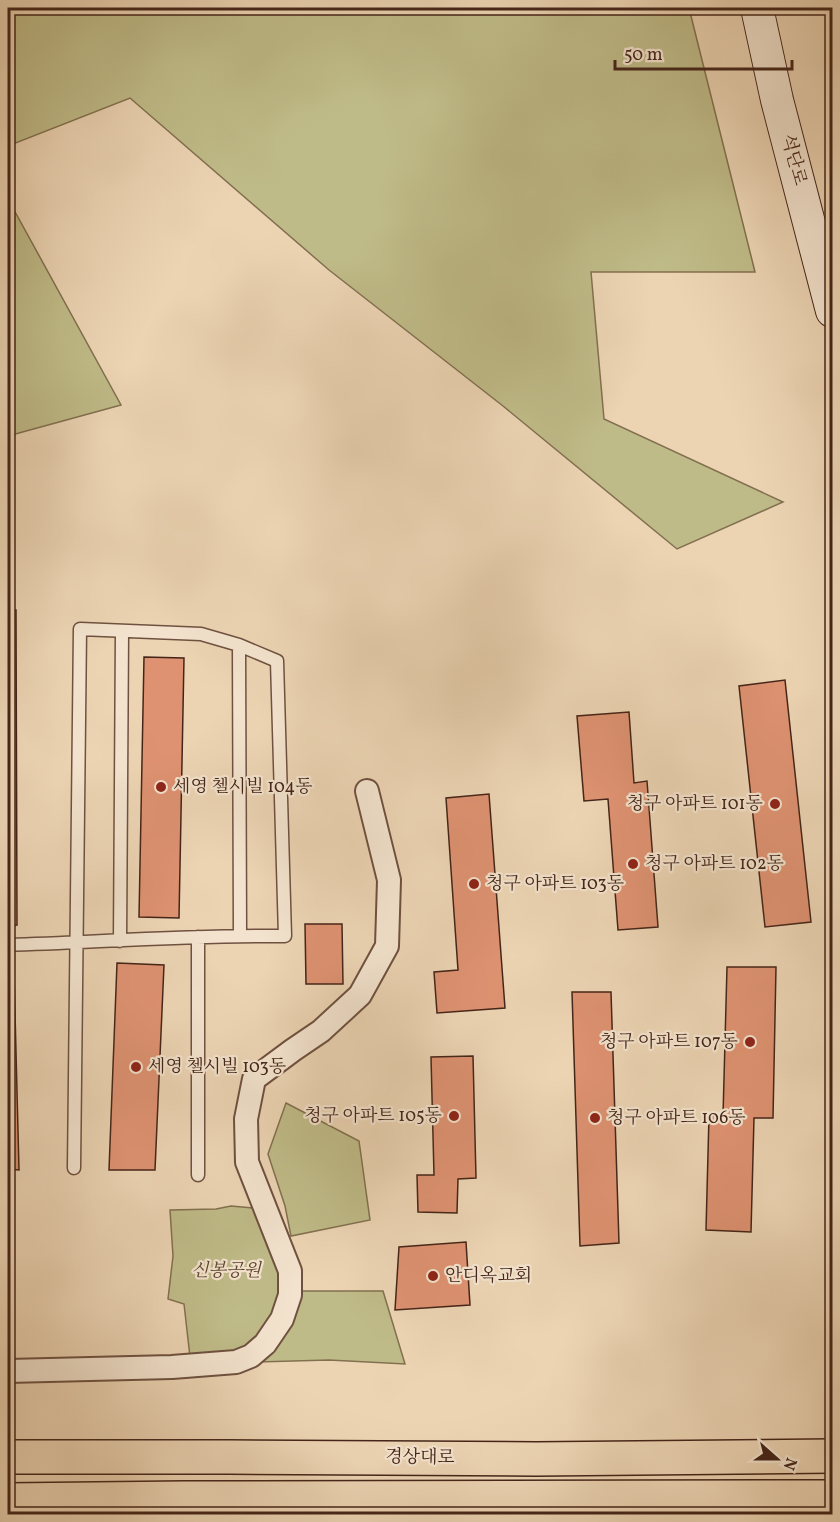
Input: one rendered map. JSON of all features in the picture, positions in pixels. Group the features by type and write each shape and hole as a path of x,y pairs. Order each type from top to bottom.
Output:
{"main road":[{"name":"석단로","path":"758,8 777,99 832,311"},
{"name":"경상대로","path":"8,1457 536,1459 832,1456"},
{"path":"8,1500 180,1506 832,1497"}],"street":[{"path":"8,1371 172,1367 236,1362 251,1356 265,1344 282,1319 290,1295 290,1271 247,1162 246,1119 254,1079 321,1031 360,995 387,946 389,880 367,791"},
{"path":"534,1501 536,1459"}],"lane":[{"path":"8,945 76,943 240,935 285,936 277,660 239,645 201,634 80,629 76,943 74,1168"},
{"path":"120,941 122,631"},
{"path":"239,645 240,935"},
{"path":"198,937 198,1175"}],"green space":[{"path":"8,8 689,8 755,272 591,272 604,419 783,502 677,549 503,406 329,270 130,98 8,146"},
{"path":"8,199 121,405 8,436"},
{"path":"286,1103 359,1141 370,1220 291,1236 285,1206 268,1154"},
{"name":"신봉공원","path":"231,1206 253,1208 281,1263 277,1311 260,1339 239,1354 190,1357 184,1304 168,1299 173,1256 170,1210 216,1209"},
{"name":"신봉공원","path":"301,1291 383,1291 405,1364 329,1360 258,1362 292,1319"}],"building":[{"path":"8,610 16,610 17,925 8,926"},
{"name":"세영 첼시빌 104동","path":"144,657 184,658 179,918 139,917"},
{"name":"청구 아파트 101동","path":"785,680 811,922 765,927 739,686"},
{"name":"청구 아파트 102동","path":"629,712 634,783 647,781 658,927 618,930 608,799 584,801 577,716"},
{"name":"청구 아파트 103동","path":"489,794 505,1008 437,1013 434,972 458,970 446,798"},
{"path":"305,924 342,924 343,984 306,984"},
{"name":"세영 첼시빌 103동","path":"117,963 164,965 155,1170 109,1170"},
{"name":"청구 아파트 107동","path":"727,967 776,967 773,1118 754,1118 751,1232 706,1230 709,1116 723,1116"},
{"path":"8,973 14,973 19,1170 8,1169"},
{"name":"청구 아파트 106동","path":"572,992 611,992 619,1243 580,1246"},
{"name":"청구 아파트 105동","path":"473,1056 476,1178 458,1179 457,1213 418,1212 417,1175 434,1175 431,1057"},
{"name":"안디옥교회","path":"466,1242 470,1305 395,1310 399,1247"}],"place":[{"name":"세영 첼시빌 104동","path":"161,787"},
{"name":"청구 아파트 101동","path":"775,804"},
{"name":"청구 아파트 102동","path":"633,864"},
{"name":"청구 아파트 103동","path":"474,884"},
{"name":"청구 아파트 107동","path":"750,1042"},
{"name":"세영 첼시빌 103동","path":"136,1067"},
{"name":"청구 아파트 105동","path":"454,1116"},
{"name":"청구 아파트 106동","path":"595,1118"},
{"name":"안디옥교회","path":"433,1276"}]}
